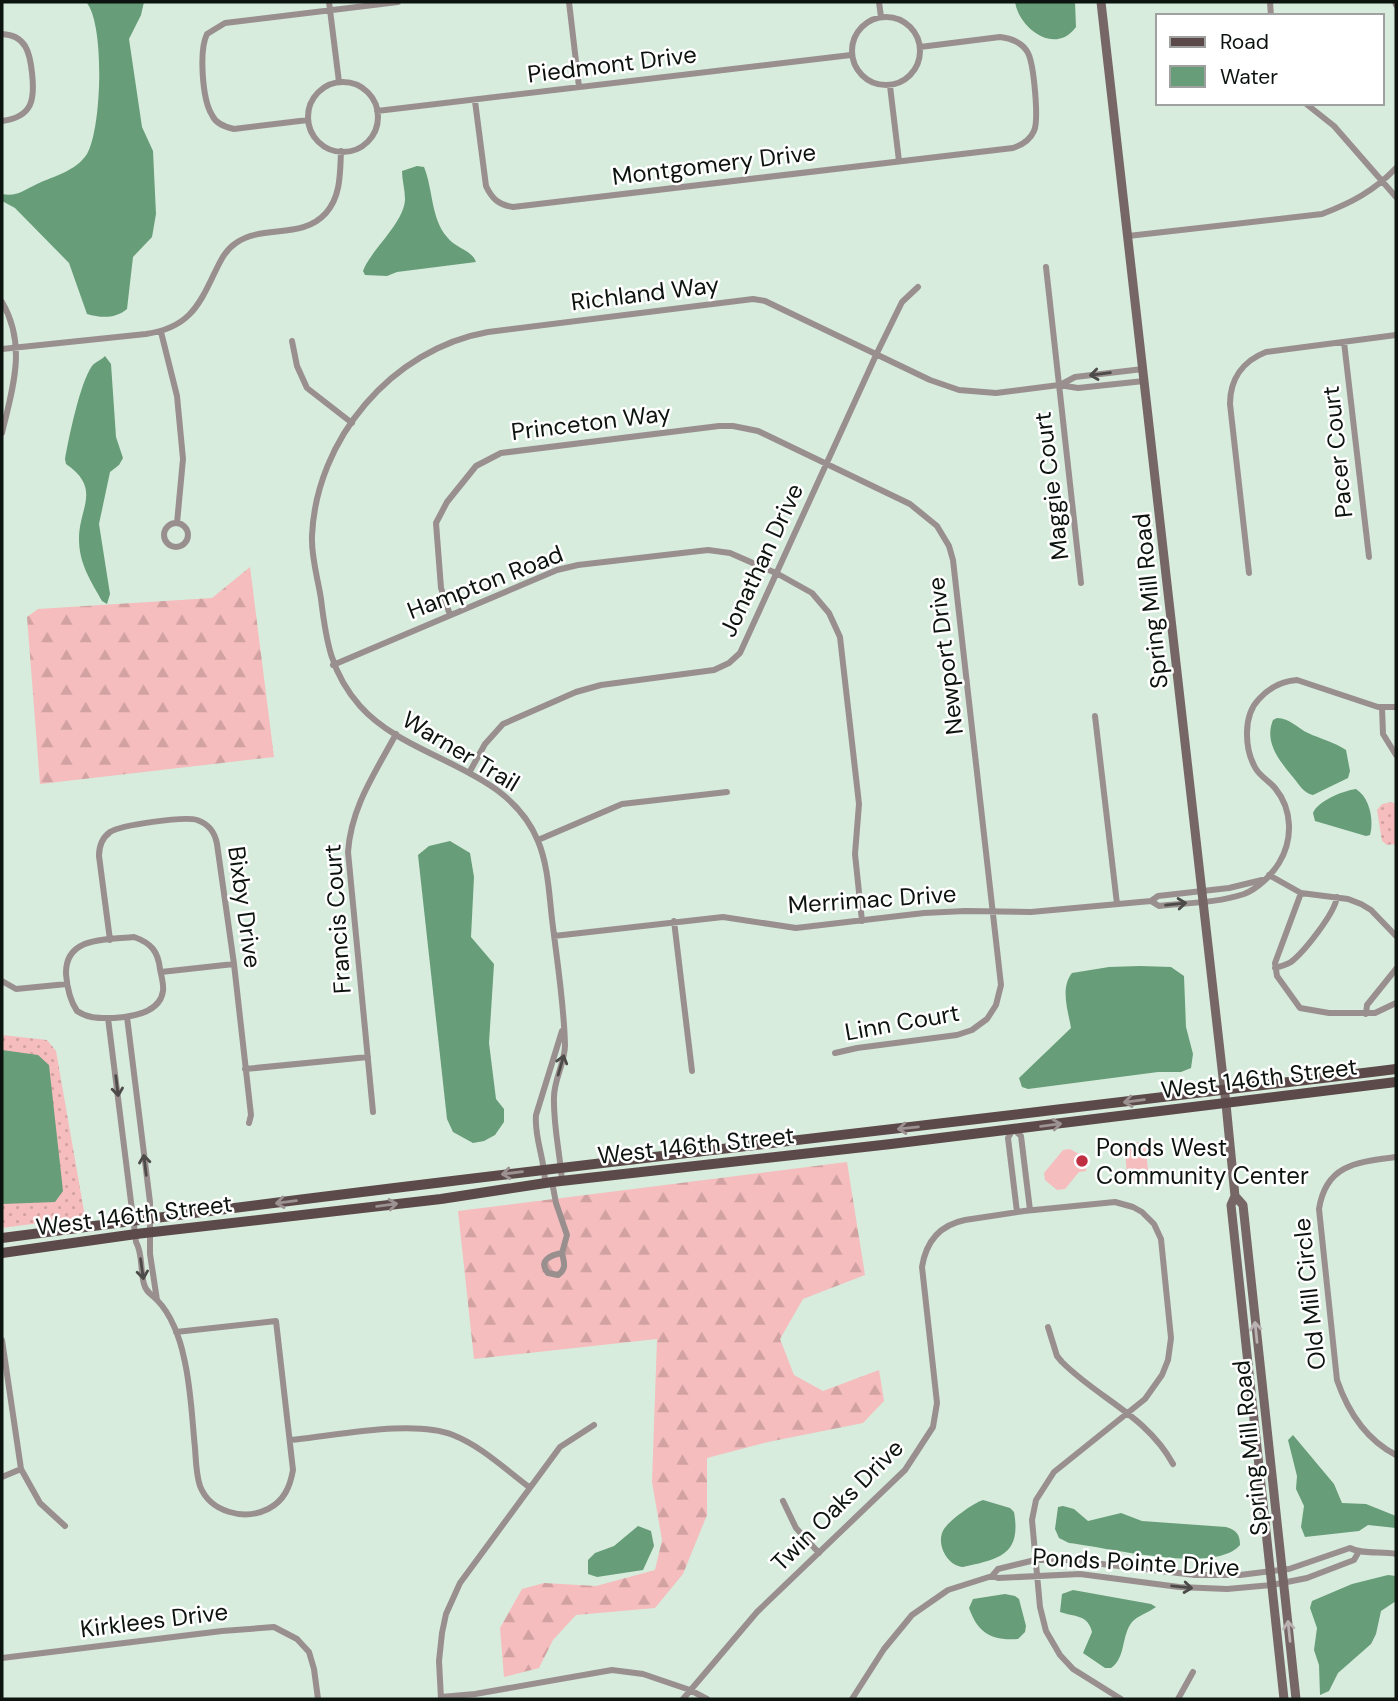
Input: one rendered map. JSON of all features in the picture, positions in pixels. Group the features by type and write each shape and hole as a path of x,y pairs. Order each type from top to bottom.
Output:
{"main road":[{"name":"West 146th Street","path":"2,1238 561,1167 1396,1069"},
{"name":"West 146th Street","path":"2,1253 136,1234 441,1199 553,1182 1396,1082"},
{"path":"830,1137 832,1151"}],"street":[{"path":"308,120 246,128 226,128 220,124 211,115 207,103 202,46 207,34 225,23 330,6 398,2"},
{"path":"569,2 579,87"},
{"path":"880,2 881,17"},
{"name":"Spring Mill Road","path":"1101,2 1226,1104 1235,1196 1231,1205 1276,1571 1296,1699"},
{"path":"1270,2 1271,13"},
{"path":"330,6 339,82"},
{"path":"881,17 891,17 906,24 915,33 920,47 919,62 911,76 890,86 875,84 863,77 853,64 851,55 852,42 861,27 881,17"},
{"path":"2,34 18,38 28,50 34,93 29,108 20,116 2,121"},
{"name":"Montgomery Drive","path":"475,101 486,186 493,199 513,207 1013,148 1023,144 1035,130 1036,111 1030,60 1028,52 1017,41 1000,37 920,47"},
{"name":"Piedmont Drive","path":"377,111 851,55"},
{"path":"331,83 352,83 364,89 373,99 377,111 376,124 368,141 355,149 341,152 318,142 308,120 310,104 318,92 331,83"},
{"path":"890,86 899,161"},
{"path":"1308,105 1334,126 1396,197"},
{"path":"2,349 161,332 178,324 198,307 221,259 234,244 251,236 305,227 317,222 326,213 336,196 339,184 341,152"},
{"path":"1128,236 1322,214 1349,204 1383,182 1396,168"},
{"name":"Maggie Court","path":"1046,267 1081,583"},
{"name":"Jonathan Drive","path":"469,773 485,744 497,730 512,719 601,685 707,672 729,663 745,646 877,353 902,302 918,287"},
{"name":"Richland Way","path":"321,602 312,538 320,487 328,460 359,411 396,374 414,360 443,344 488,332 753,299 765,301 930,380 959,390 996,393 1059,385 1078,388 1144,381"},
{"path":"2,302 13,326 17,348 16,373 2,433"},
{"path":"161,332 177,396 184,459 177,523"},
{"path":"1249,573 1230,404 1234,382 1250,360 1266,352 1396,335"},
{"path":"292,341 297,366 307,388 352,423"},
{"name":"Pacer Court","path":"1344,342 1369,557"},
{"path":"1059,385 1075,377 1143,369"},
{"name":"Princeton Way","path":"450,615 441,587 436,523 447,502 469,474 493,455 733,426 758,431 827,464"},
{"name":"Newport Drive","path":"827,464 920,510 937,526 948,546 955,573 993,912"},
{"name":"Hampton Road","path":"333,664 557,570 660,555 720,551 745,558 778,574 805,588 817,598 833,620 839,637 859,804 855,854 862,921"},
{"name":"Warner Trail","path":"321,602 324,633 333,664 361,707 396,734 469,773 513,803 538,840 544,861 554,936 563,1029 564,1055 555,1088 561,1167 553,1182"},
{"path":"1396,707 1382,707 1297,680 1277,685 1254,704 1247,723 1253,763 1280,795 1287,811 1289,826 1285,851 1269,875 1301,893 1361,904 1396,936"},
{"path":"1382,707 1383,734 1396,755"},
{"path":"1095,716 1117,904"},
{"name":"Francis Court","path":"373,1112 348,866 349,838 361,799 396,734"},
{"path":"538,840 622,804 727,792"},
{"name":"Bixby Drive","path":"110,940 99,856 104,839 122,827 194,819 209,827 216,839 234,964 249,1123"},
{"name":"Merrimac Drive","path":"554,936 674,921 734,917 796,928 924,913 1044,912 1151,901 1159,906 1202,896 1241,895 1255,889 1269,875"},
{"path":"1301,893 1276,956 1277,976 1300,1008 1319,1012 1366,1014 1375,1013 1396,1003"},
{"path":"1276,968 1288,964 1299,955 1334,909 1336,898"},
{"name":"Linn Court","path":"835,1053 957,1035 972,1030 987,1019 996,1005 1001,985 993,912"},
{"path":"674,921 692,1071"},
{"path":"134,937 147,942 159,958 161,972 163,990 158,1002 149,1011 127,1017 94,1018 76,1011 71,1002 66,963 72,951 88,942 134,937"},
{"path":"161,972 234,964"},
{"path":"1366,1014 1367,1005 1396,969"},
{"path":"2,981 16,989 67,984"},
{"path":"127,1017 149,1202 152,1279 157,1300 176,1332 186,1369 197,1471 202,1490 224,1510 249,1515 275,1505 288,1490 293,1470 276,1321 176,1332"},
{"path":"108,1018 144,1285 148,1293 157,1300"},
{"name":"Warner Trail","path":"553,1182 545,1169 535,1126 544,1086 563,1029"},
{"path":"245,1069 368,1057"},
{"path":"544,1086 555,1088"},
{"path":"1011,1116 1013,1129 1008,1138 1024,1211"},
{"path":"1013,1129 1021,1136 1024,1211"},
{"name":"Old Mill Circle","path":"1396,1157 1355,1163 1339,1172 1324,1190 1319,1209 1337,1380 1357,1422 1396,1455"},
{"path":"553,1182 556,1203 567,1235 562,1253"},
{"name":"Twin Oaks Drive","path":"682,1699 757,1612 905,1470 933,1427 936,1403 922,1267 930,1242 953,1222 1107,1202 1124,1203 1142,1212 1158,1232 1163,1249 1171,1328 1170,1351 1157,1384 1128,1413 1068,1458 1054,1472 1036,1500 1032,1520 1036,1575 1046,1631 1060,1655 1086,1679 1121,1699"},
{"path":"1048,1327 1056,1356 1155,1436 1173,1464"},
{"path":"2,1340 20,1469 40,1503 65,1526"},
{"path":"594,1425 565,1442 468,1570 446,1614 439,1649 441,1698 612,1670 643,1674 690,1690 707,1699"},
{"path":"290,1440 409,1428 442,1431 471,1444 529,1487"},
{"path":"2,1478 20,1469"},
{"path":"783,1501 796,1528 819,1553"},
{"name":"Ponds Pointe Drive","path":"852,1699 884,1649 912,1615 948,1590 992,1576 998,1569 1035,1560 1099,1562 1195,1575 1240,1575 1276,1571 1350,1548 1358,1553 1354,1560 1307,1578 1227,1589 1196,1589 1080,1574 998,1578 992,1576"},
{"path":"1358,1553 1381,1551 1396,1554"},
{"name":"Spring Mill Road","path":"1278,1584 1284,1699"},
{"name":"Kirklees Drive","path":"2,1658 263,1626 284,1630 305,1646 311,1657 318,1699"},
{"path":"1178,1699 1193,1672"}],"green space":[{"path":"250,567 274,757 40,784 27,617 38,609 212,598"},
{"path":"1392,802 1396,805 1396,844 1387,845 1382,841 1377,810 1382,804"},
{"path":"2,1035 47,1040 56,1051 85,1217 2,1228"},
{"path":"1155,1140 1156,1151 1146,1152 1149,1179 1128,1182 1124,1144"},
{"path":"1063,1150 1085,1153 1086,1171 1079,1172 1065,1189 1057,1190 1045,1180 1044,1173"},
{"path":"847,1162 865,1275 803,1299 780,1339 794,1375 823,1391 879,1370 884,1401 863,1423 768,1442 707,1458 707,1515 683,1574 655,1608 576,1615 553,1640 539,1668 504,1677 500,1628 522,1589 544,1583 596,1586 655,1570 662,1540 652,1482 657,1339 474,1359 458,1211"}],"water":[{"path":"86,2 144,2 141,15 129,39 142,127 153,151 156,214 152,237 133,257 127,309 108,317 87,314 69,263 15,208 2,201 2,194 12,195 64,172 77,165 87,154 96,123 99,52 92,13"},
{"path":"1015,2 1075,2 1076,27 1068,35 1058,39 1039,35 1023,21"},
{"path":"417,166 424,167 442,230 450,241 471,255 476,262 397,272 387,276 365,275 363,271 367,263 394,227 403,208 405,196 402,171"},
{"path":"105,356 111,364 116,437 123,458 110,472 99,524 110,594 107,604 102,601 86,572 81,556 79,539 86,490 65,459 83,385 92,366"},
{"path":"1277,718 1346,750 1350,771 1348,778 1313,795 1304,790 1274,750 1270,736 1273,720"},
{"path":"1356,789 1365,798 1370,810 1370,835 1315,821 1313,813 1320,804 1338,794"},
{"path":"450,841 470,853 474,877 471,937 494,964 489,1043 496,1099 504,1109 504,1122 495,1135 473,1143 453,1132 447,1119 418,855 429,846"},
{"path":"1109,967 1171,967 1184,976 1186,1027 1193,1054 1191,1068 1181,1072 1158,1072 1028,1089 1022,1087 1019,1078 1071,1028 1066,985 1072,973"},
{"path":"2,1050 38,1055 49,1065 63,1191 55,1202 2,1204"},
{"path":"1293,1435 1334,1484 1342,1503 1366,1504 1396,1516 1396,1528 1368,1525 1359,1531 1305,1537 1301,1527 1304,1506 1296,1489 1297,1476 1288,1440"},
{"path":"983,1500 1010,1508 1014,1512 1014,1538 1010,1547 996,1558 963,1567 957,1566 944,1553 941,1541 944,1529 956,1517"},
{"path":"1058,1507 1074,1509 1088,1521 1121,1513 1142,1521 1226,1527 1237,1533 1240,1545 1227,1554 1185,1559 1069,1543 1059,1538 1055,1529"},
{"path":"638,1526 651,1531 654,1546 643,1570 597,1577 588,1574 588,1560 595,1553 614,1546"},
{"path":"1388,1575 1396,1576 1396,1601 1381,1611 1371,1644 1338,1673 1329,1691 1320,1695 1319,1665 1314,1650 1317,1628 1310,1608 1312,1601 1352,1584"},
{"path":"1073,1590 1156,1607 1132,1622 1119,1659 1111,1668 1105,1668 1083,1653 1092,1632 1087,1622 1080,1617 1060,1612 1062,1594"},
{"path":"1005,1594 1019,1599 1026,1626 1025,1632 1018,1639 1000,1639 987,1634 977,1624 969,1608 973,1599"}],"place":[{"name":"Ponds West Community Center","path":"1082,1161"}]}
